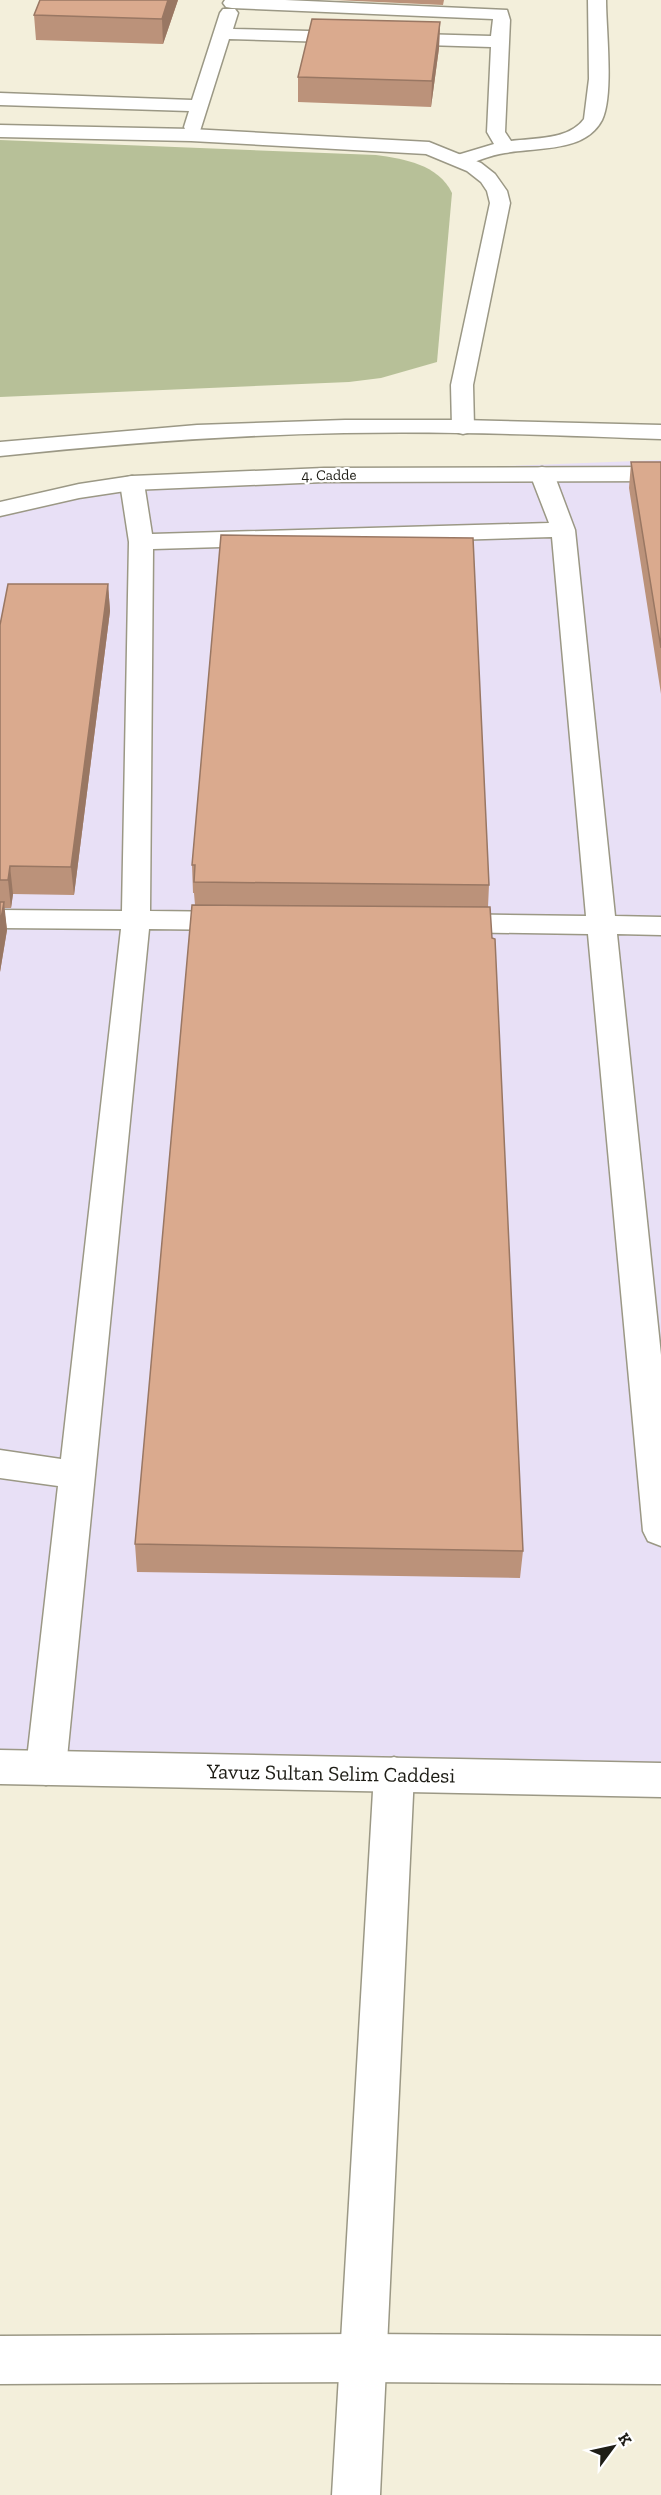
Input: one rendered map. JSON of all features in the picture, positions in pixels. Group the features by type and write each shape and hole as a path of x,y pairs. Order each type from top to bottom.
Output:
{"street":[{"path":"461,160 506,147 558,141 585,128 593,120 597,99 597,0"},
{"path":"191,135 233,2 502,7 496,132 506,147"},
{"path":"222,34 500,42"},
{"path":"0,99 199,106"},
{"path":"0,132 191,135 429,148 461,160 488,178 496,190 500,203 462,385 463,427"},
{"path":"0,449 103,438 393,426 661,432"},
{"path":"542,474 563,530 661,1532"},
{"name":"4. Cadde","path":"0,509 79,491 132,483 324,475 661,474"},
{"path":"46,1768 136,920 141,542 132,483"},
{"path":"141,542 563,530"},
{"path":"0,919 255,921"},
{"path":"423,923 661,926"},
{"path":"0,1464 77,1475"},
{"name":"Yavuz Sultan Selim Caddesi","path":"0,1767 661,1780"},
{"path":"356,2495 394,1774"},
{"path":"0,2360 363,2358 661,2360"}],"shaded area":[{"path":"661,460 661,1764 0,1752 0,510 30,502 222,477"}],"green space":[{"path":"0,140 376,155 409,161 429,169 446,183 452,193 437,362 381,378 349,382 0,397"}],"building":[{"path":"40,0 168,0 162,19 34,15"},
{"path":"312,19 440,22 432,81 298,77"},
{"path":"631,462 661,462 661,648"},
{"path":"221,535 473,538 489,885 194,882 195,865 192,865"},
{"path":"8,584 108,584 71,867 10,866 8,880 0,880 0,625"},
{"path":"0,902 4,902 0,924"},
{"path":"192,905 490,907 492,938 495,939 523,1551 135,1544"}]}
